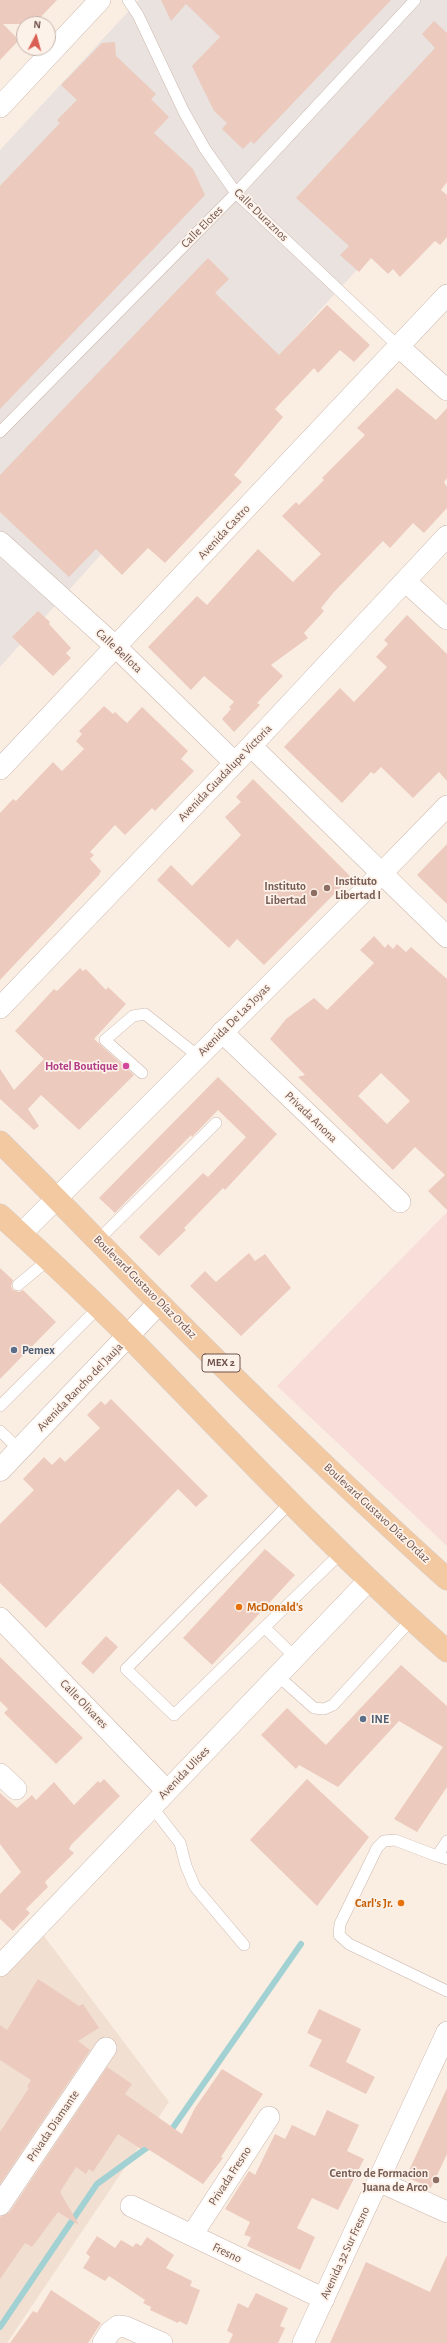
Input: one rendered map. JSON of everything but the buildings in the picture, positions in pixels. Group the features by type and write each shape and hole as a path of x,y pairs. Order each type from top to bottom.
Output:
{"main road":[{"name":"Boulevard Gustavo Díaz Ordaz","path":"0,1142 58,1198 159,1303 316,1456 447,1579"},
{"path":"0,1215 129,1337 290,1503 341,1553 411,1620 447,1651"}],"street":[{"path":"0,107 100,0"},
{"name":"Avenida Castro","path":"0,769 447,295"},
{"name":"Calle Duraznos","path":"398,346 447,390"},
{"name":"Avenida Guadalupe Victoria","path":"0,1008 236,763 447,536"},
{"name":"Calle Bellota","path":"0,542 116,647 236,763"},
{"path":"405,581 447,619"},
{"path":"251,746 447,937"},
{"name":"Avenida De Las Joyas","path":"21,1234 447,806"},
{"name":"Privada Anona","path":"222,1032 400,1202"},
{"name":"Avenida Rancho del Jauja","path":"0,1470 129,1337 159,1303"},
{"name":"Avenida Ulises","path":"0,1966 369,1580"},
{"name":"Calle Olivares","path":"0,1618 167,1791"},
{"path":"0,1774 16,1789"},
{"name":"Avenida 32 Sur Fresno","path":"303,2343 447,2032"},
{"name":"Privada Diamante","path":"0,2205 106,2048"},
{"name":"Privada Fresno","path":"192,2235 269,2117"},
{"path":"378,2181 447,2212"},
{"name":"Fresno","path":"131,2206 324,2299"},
{"path":"103,2343 110,2332 118,2326 126,2327 162,2343"}],"lane":[{"name":"Calle Duraznos","path":"128,0 138,15 187,118 205,149 236,193 398,346"},
{"name":"Calle Elotes","path":"0,432 236,193 415,0"},
{"path":"142,1073 105,1040 133,1016 146,1014 198,1056"},
{"path":"98,1240 216,1123"},
{"path":"18,1285 48,1260"},
{"path":"0,1406 98,1308"},
{"path":"0,1431 20,1450"},
{"path":"290,1503 126,1669 174,1715 341,1553"},
{"path":"278,1676 314,1708 324,1710 333,1705 411,1620"},
{"path":"265,1628 295,1657"},
{"path":"152,1807 180,1843 186,1866 195,1887 244,1945"},
{"path":"447,1841 442,1858 395,1840 384,1840 376,1848 340,1924 339,1935 349,1944 447,1991"}],"shaded area":[{"path":"139,0 447,0 447,175 339,289 0,667 0,150"},
{"path":"447,1212 447,1546 277,1386"},
{"path":"44,1936 169,2102 7,2343 0,2343 0,1975"}],"waterway":[{"path":"167,2133 172,2129 301,1944"},
{"path":"0,2327 97,2184 152,2144"}],"place":[{"name":"Instituto Libertad I","path":"327,888"},
{"name":"Instituto Libertad","path":"314,893"},
{"name":"Hotel Boutique","path":"126,1066"},
{"name":"Pemex","path":"14,1350"},
{"name":"McDonald's","path":"239,1607"},
{"name":"INE","path":"363,1719"},
{"name":"Carl's Jr.","path":"401,1903"},
{"name":"Centro de Formacion Juana de Arco","path":"436,2180"}]}
